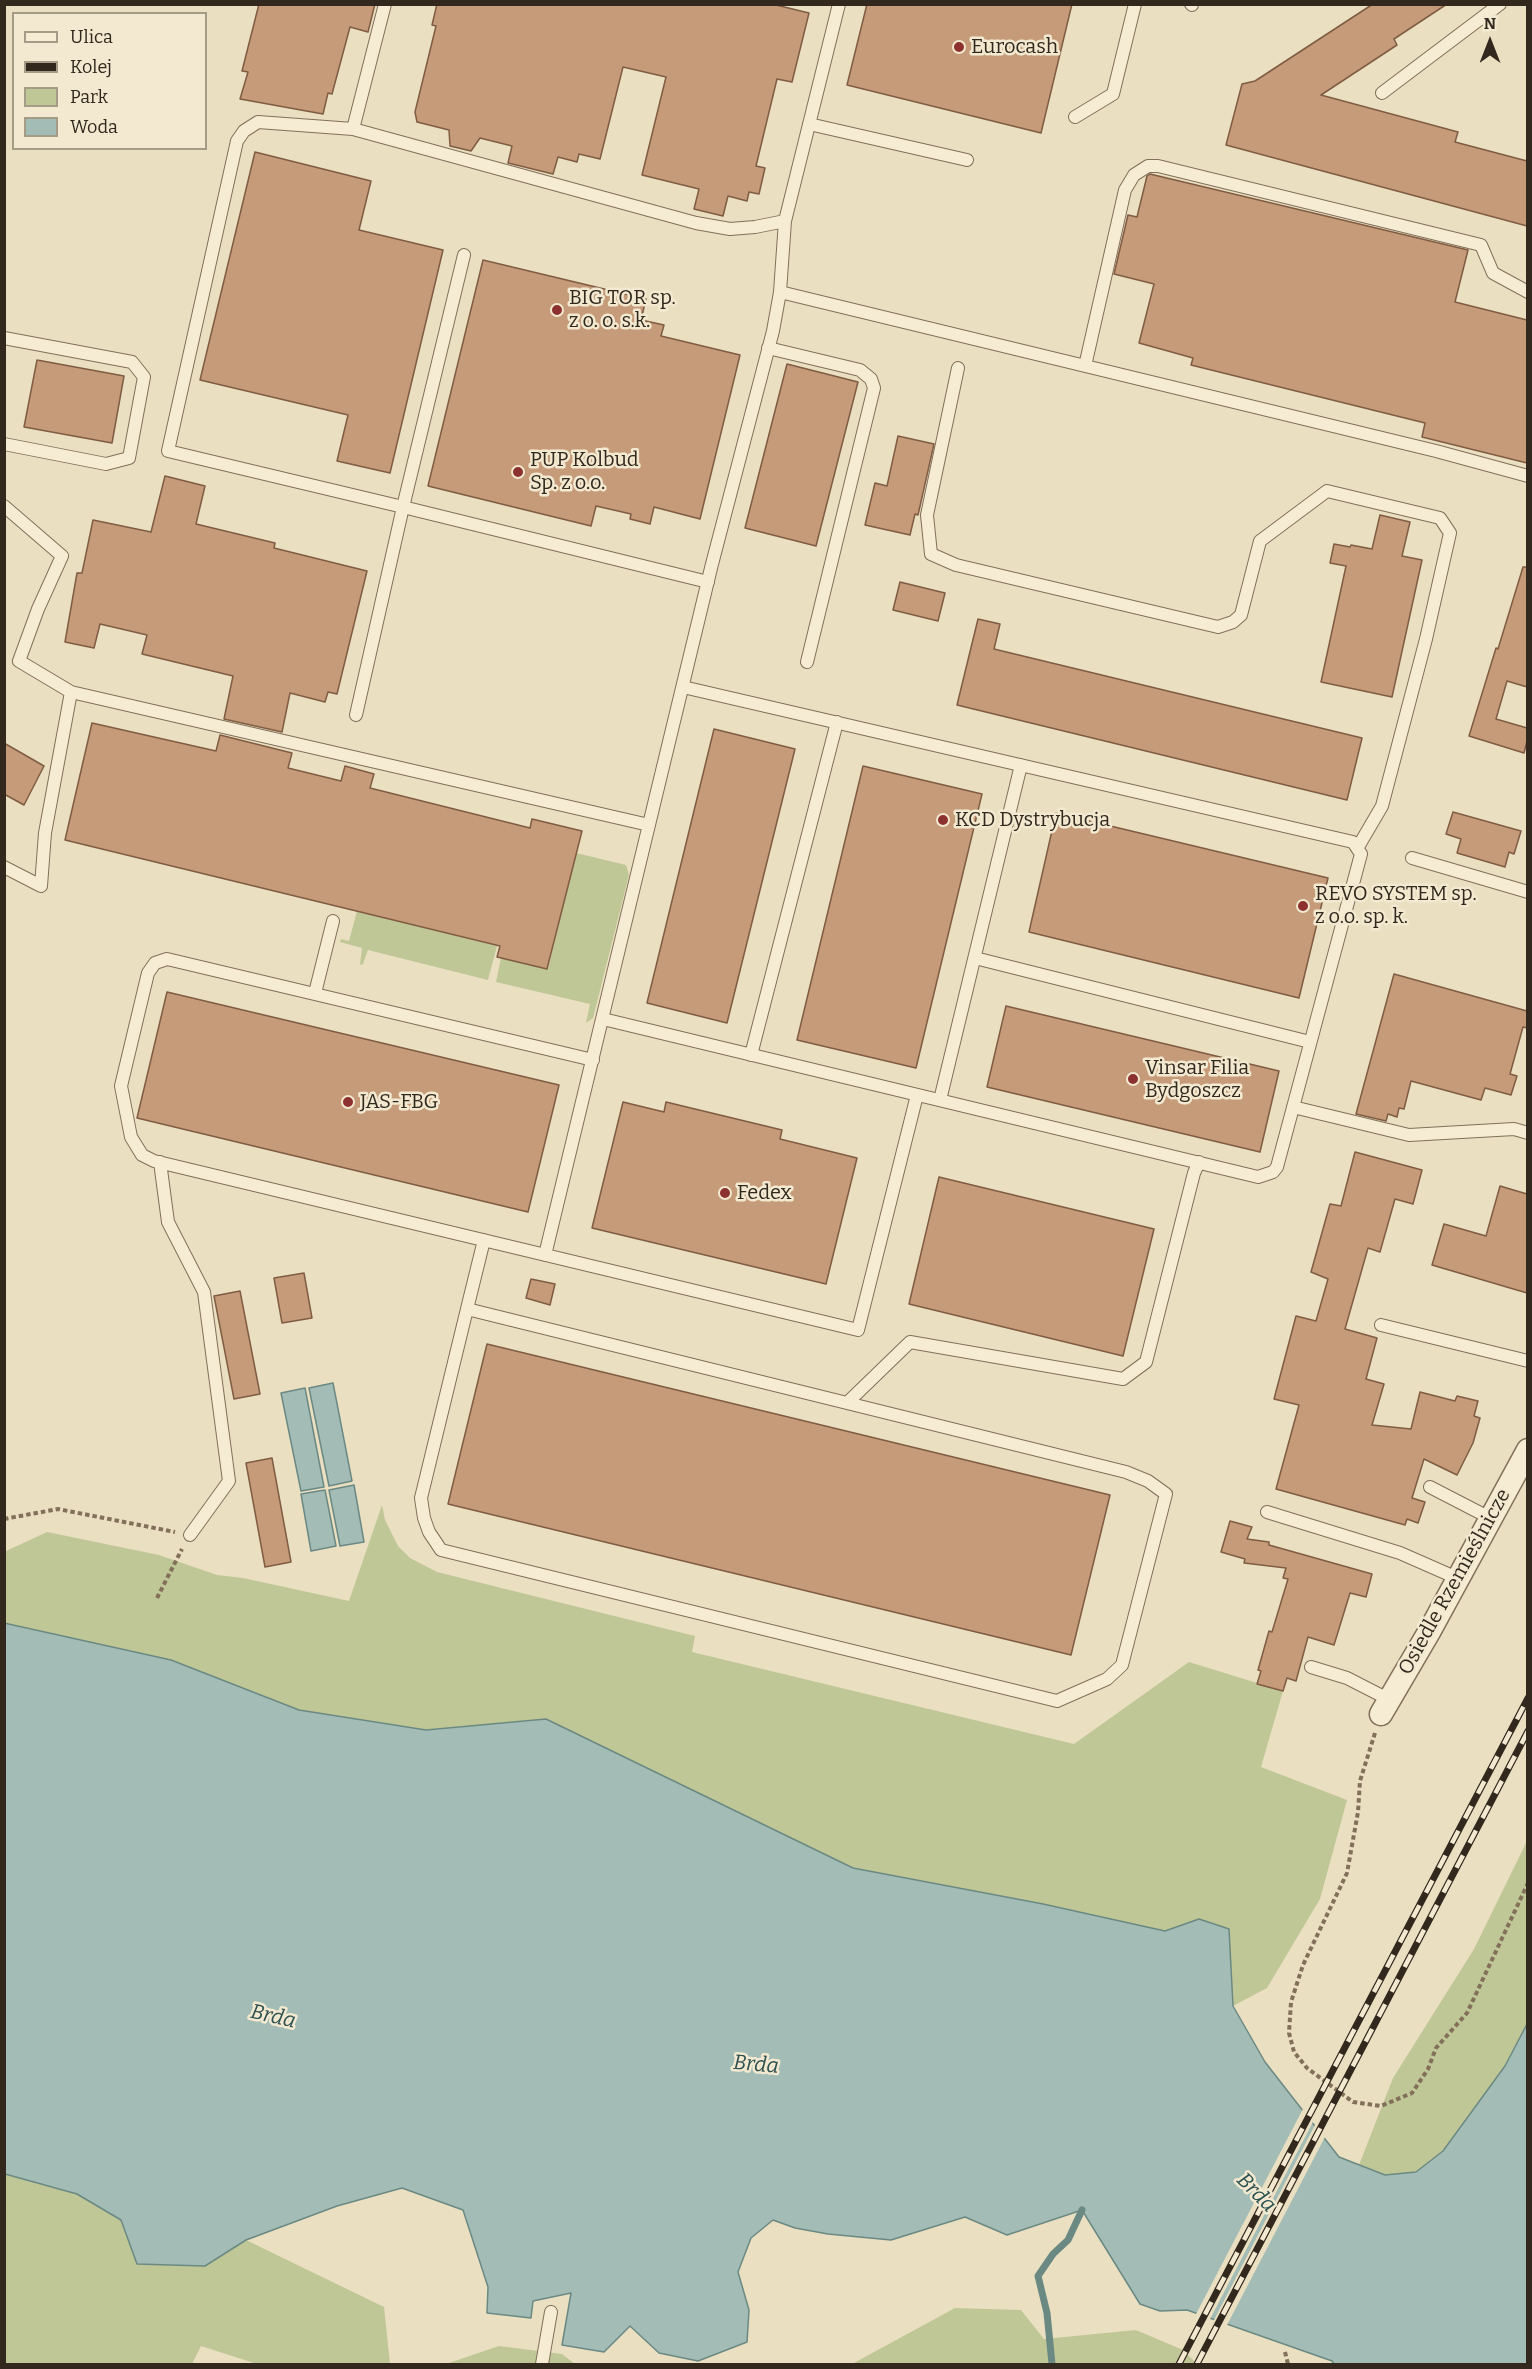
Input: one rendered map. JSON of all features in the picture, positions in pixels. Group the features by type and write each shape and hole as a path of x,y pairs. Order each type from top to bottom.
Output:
{"street":[{"name":"Osiedle Rzemieślnicze","path":"1385,1707 1527,1450"}],"lane":[{"path":"353,129 385,4"},
{"path":"545,1255 682,687 768,348 780,292 785,221 838,4"},
{"path":"1075,117 1113,94 1135,4"},
{"path":"1382,93 1500,4"},
{"path":"708,582 168,451 237,141 244,131 258,122 353,129 696,223 730,229 785,221"},
{"path":"809,124 967,160"},
{"path":"1085,366 1125,190 1134,175 1148,166 1158,166 1481,245 1493,273 1527,292"},
{"path":"356,715 464,255"},
{"path":"780,292 1527,476"},
{"path":"4,338 132,362 144,377 129,458 106,464 4,444"},
{"path":"768,348 860,370 871,379 874,387 807,663"},
{"path":"958,368 927,515 931,554 956,565 1218,627 1233,622 1241,615 1260,542 1327,491 1440,518 1450,533 1426,639 1382,806 1358,847"},
{"path":"4,506 62,556 38,609 19,661 71,692 649,825"},
{"path":"603,1019 1258,1177 1273,1172 1277,1167 1361,854 1353,842 682,687"},
{"path":"4,867 41,886 45,833 71,692"},
{"path":"751,1055 837,722"},
{"path":"940,1100 1021,765"},
{"path":"1412,858 1527,892"},
{"path":"315,993 333,921"},
{"path":"975,958 1310,1042"},
{"path":"593,1060 167,959 155,963 148,973 121,1086 131,1137 142,1155 160,1162 858,1330 917,1095"},
{"path":"1293,1107 1409,1135 1514,1129 1527,1133"},
{"path":"160,1162 168,1222 204,1292 229,1481 190,1535"},
{"path":"847,1403 910,1342 1123,1379 1146,1362 1194,1173 1199,1162"},
{"path":"467,1309 1126,1472 1148,1481 1166,1494 1122,1665 1107,1679 1057,1701 441,1550 429,1532 421,1498 467,1309 484,1240"},
{"path":"1381,1325 1527,1360"},
{"path":"1430,1487 1491,1518"},
{"path":"1267,1512 1400,1552 1457,1578"},
{"path":"1311,1667 1347,1678 1385,1707"},
{"path":"543,2364 551,2312"}],"path":[{"path":"4,1519 58,1509 190,1535 157,1598"},
{"path":"1385,1707 1360,1781 1358,1812 1347,1873 1303,1965 1291,2002 1289,2033 1294,2052 1307,2068 1353,2102 1381,2106 1412,2093 1428,2069 1436,2048 1467,2013 1527,1883"},
{"path":"1285,2352 1288,2364"}],"green space":[{"path":"576,853 626,865 629,875 593,1018 586,1023 590,1004 496,982 501,958 548,969"},
{"path":"357,911 497,946 488,980 368,950 363,964 360,965 362,948 340,942 341,939 349,941"},
{"path":"382,1505 385,1520 398,1546 410,1558 437,1572 695,1636 692,1652 1074,1744 1189,1662 1283,1691 1261,1767 1347,1800 1320,1899 1267,1988 1233,2006 1229,1929 1199,1919 1165,1931 1043,1904 853,1868 546,1719 426,1730 299,1710 171,1660 5,1623 4,1552 47,1532 159,1555 217,1575 243,1578 349,1601"},
{"path":"1527,1841 1527,2025 1505,2066 1443,2151 1416,2172 1385,2175 1359,2165 1393,2078 1474,1949"},
{"path":"4,2174 77,2194 205,2266 246,2240 384,2307 390,2364 257,2364 201,2346 192,2364 5,2364"},
{"path":"955,2308 1021,2310 1044,2339 1136,2330 1183,2350 1197,2364 852,2364"},
{"path":"499,2346 562,2354 575,2364 446,2364"}],"water":[{"path":"333,1383 352,1481 329,1486 309,1388"},
{"path":"305,1388 324,1487 301,1491 281,1393"},
{"path":"354,1485 364,1542 340,1546 329,1490"},
{"path":"325,1490 336,1546 311,1551 301,1494"},
{"name":"Brda","path":"4,1623 171,1660 299,1710 426,1730 546,1719 853,1868 1043,1904 1165,1931 1199,1919 1229,1929 1233,2006 1265,2062 1339,2157 1385,2175 1416,2172 1443,2151 1505,2066 1527,2024 1527,2364 1334,2364 1332,2361 1187,2310 1160,2311 1140,2304 1082,2210 1007,2235 965,2217 891,2240 828,2234 795,2228 773,2220 751,2238 738,2272 749,2310 747,2342 698,2361 659,2353 630,2326 604,2352 562,2345 571,2293 533,2301 531,2318 487,2313 488,2287 463,2210 402,2188 337,2206 246,2240 205,2266 137,2264 121,2220 77,2194 5,2174"}],"pier":[{"path":"1304,2107 1314,2120 1209,2321 1195,2316"},
{"path":"1316,2123 1326,2135 1226,2327 1213,2322"}],"building":[{"path":"259,4 375,4 368,32 350,27 332,94 328,93 323,114 240,99 248,72 242,71"},
{"path":"437,4 772,4 809,13 792,82 777,79 756,166 765,168 759,194 749,192 747,201 728,196 723,216 694,209 699,189 642,175 666,77 623,67 600,159 579,154 577,162 558,157 553,174 508,163 512,146 480,138 471,151 450,146 449,130 417,122 415,112 436,26 432,25"},
{"name":"Eurocash","path":"867,4 1072,4 1041,133 847,85"},
{"path":"1373,4 1447,4 1394,39 1397,45 1321,95 1458,132 1455,142 1527,161 1527,226 1226,145 1242,84 1255,81"},
{"path":"255,152 371,181 359,230 443,250 390,473 337,461 348,415 200,380"},
{"path":"1150,174 1468,250 1455,302 1527,320 1527,463 1422,437 1425,423 1191,365 1193,358 1139,343 1154,284 1114,274 1128,215 1137,217 1147,176"},
{"path":"483,260 646,299 641,320 664,325 661,336 740,355 700,519 654,507 650,524 630,519 631,514 596,506 591,526 428,486"},
{"path":"37,360 124,376 112,443 24,427"},
{"path":"787,364 858,382 816,546 745,528"},
{"path":"898,436 934,444 918,515 915,514 910,535 865,525 875,483 887,486"},
{"path":"165,476 205,486 196,524 275,543 274,548 367,571 337,694 328,692 325,702 290,693 282,732 224,719 233,676 142,654 147,635 100,624 94,648 65,642 77,573 82,573 93,520 151,532"},
{"path":"1380,515 1410,522 1402,556 1422,560 1392,697 1321,682 1346,566 1330,563 1334,544 1372,549"},
{"path":"1523,567 1527,567 1527,687 1507,681 1496,719 1527,728 1524,753 1469,736"},
{"path":"900,582 945,593 938,621 893,610"},
{"path":"978,619 1000,624 994,649 1362,738 1347,800 957,705"},
{"path":"92,723 216,751 220,735 292,753 288,768 341,781 345,766 374,774 370,788 530,828 532,819 582,831 547,969 497,957 500,946 65,840"},
{"path":"714,729 795,749 727,1023 647,1003"},
{"path":"4,743 44,766 24,805 4,794"},
{"path":"863,766 982,794 916,1068 797,1040"},
{"path":"1453,812 1521,831 1514,854 1509,852 1505,867 1457,853 1461,839 1446,834"},
{"path":"1056,813 1328,878 1299,998 1029,932"},
{"path":"1394,974 1527,1011 1527,1028 1523,1027 1510,1074 1517,1076 1511,1095 1485,1088 1481,1100 1411,1081 1404,1109 1399,1108 1397,1117 1388,1114 1386,1121 1356,1114"},
{"name":"JAS-FBG","path":"167,992 559,1085 528,1212 137,1118"},
{"name":"Vinsar Filia Bydgoszcz","path":"1006,1006 1279,1071 1260,1152 987,1087"},
{"name":"Fedex","path":"623,1102 664,1112 666,1102 782,1130 780,1139 857,1158 826,1284 592,1228"},
{"path":"1355,1152 1422,1170 1413,1204 1395,1199 1380,1252 1368,1248 1345,1329 1377,1338 1366,1379 1384,1384 1372,1425 1411,1429 1420,1392 1455,1401 1457,1396 1478,1401 1474,1416 1480,1418 1473,1443 1457,1475 1424,1459 1412,1498 1425,1502 1418,1523 1407,1519 1405,1525 1276,1489 1299,1405 1274,1399 1296,1316 1316,1321 1328,1279 1311,1272 1330,1204 1341,1206"},
{"path":"939,1177 1154,1229 1123,1356 909,1304"},
{"path":"1500,1186 1527,1194 1527,1293 1432,1265 1444,1224 1486,1236"},
{"path":"304,1273 312,1318 282,1323 274,1278"},
{"path":"531,1279 555,1284 550,1305 526,1298"},
{"path":"240,1291 260,1394 234,1399 214,1296"},
{"path":"487,1344 1110,1495 1071,1655 448,1504"},
{"path":"272,1458 291,1562 265,1567 246,1463"},
{"path":"1230,1521 1252,1527 1247,1539 1269,1542 1269,1545 1372,1574 1366,1597 1350,1593 1334,1645 1308,1637 1296,1681 1287,1678 1283,1691 1257,1684 1261,1671 1258,1670 1269,1631 1272,1632 1288,1579 1283,1578 1286,1568 1244,1563 1245,1559 1221,1552"}],"waterway":[{"path":"1052,2364 1047,2313 1038,2276 1053,2254 1068,2240 1082,2210"}],"railway":[{"path":"1179,2364 1528,1698"},
{"path":"1197,2364 1528,1731"}],"place":[{"name":"Eurocash","path":"959,47"},
{"name":"BIG TOR sp. z o. o. s.k.","path":"557,310"},
{"name":"PUP Kolbud Sp. z o.o.","path":"518,472"},
{"name":"KCD Dystrybucja","path":"943,820"},
{"name":"REVO SYSTEM sp. z o.o. sp. k.","path":"1303,906"},
{"name":"Vinsar Filia Bydgoszcz","path":"1133,1079"},
{"name":"JAS-FBG","path":"348,1102"},
{"name":"Fedex","path":"725,1193"}]}
